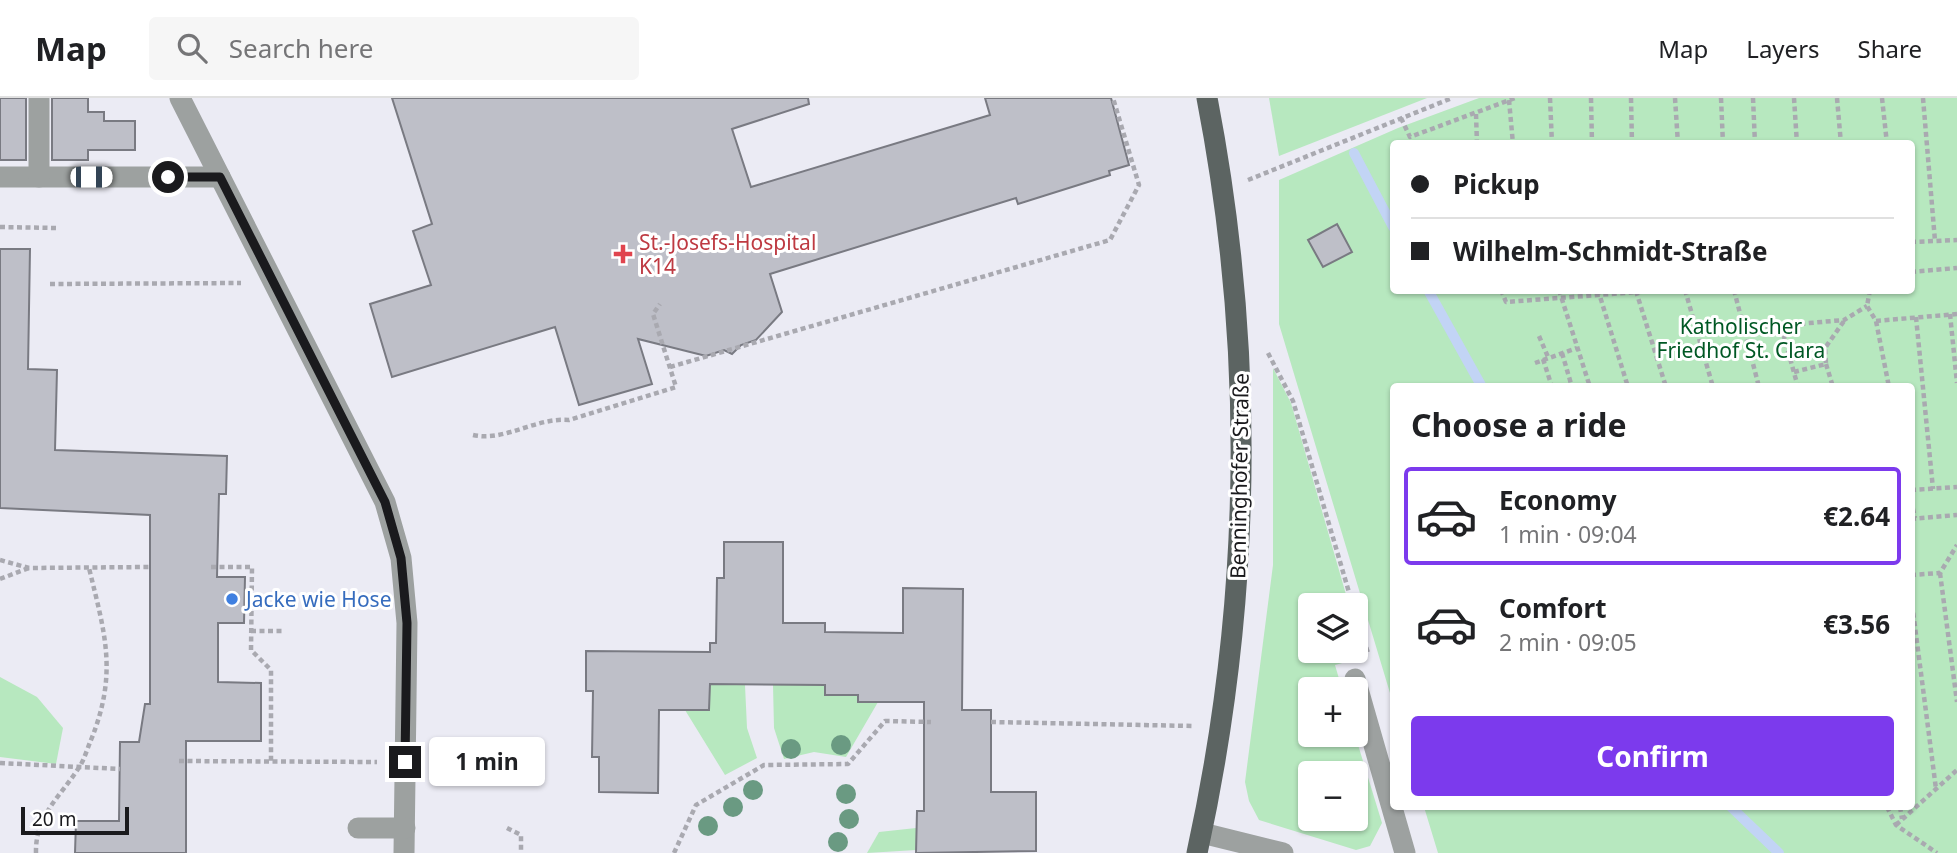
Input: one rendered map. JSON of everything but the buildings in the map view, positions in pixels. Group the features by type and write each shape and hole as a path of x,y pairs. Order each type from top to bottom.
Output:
{"main road":[{"name":"Benninghofer Straße","path":"1200,843 1230,671 1242,478 1236,279 1224,189 1207,98"}],"street":[{"path":"39,98 39,177"},
{"path":"180,98 385,502 401,558 407,623 404,853"},
{"path":"0,177 220,177"},
{"path":"1368,724 1390,801"},
{"path":"1393,810 1405,853"},
{"path":"358,828 405,828"},
{"path":"1200,843 1283,853"}],"path":[{"path":"670,367 1110,240 1139,184 1113,98"},
{"path":"1224,189 1452,98"},
{"path":"1401,118 1410,137 1516,98"},
{"path":"1550,98 1552,140"},
{"path":"1591,98 1592,140"},
{"path":"1631,98 1632,140"},
{"path":"1675,98 1678,140"},
{"path":"1721,98 1723,140"},
{"path":"1753,98 1755,140"},
{"path":"1794,98 1797,140"},
{"path":"1837,98 1840,140"},
{"path":"1882,98 1887,140"},
{"path":"1923,98 1935,241"},
{"path":"1509,100 1513,140"},
{"path":"1476,114 1477,140"},
{"path":"0,228 57,228"},
{"path":"1915,242 1957,240"},
{"path":"1915,272 1957,268"},
{"path":"50,284 274,283"},
{"path":"1503,294 1506,302 1588,294"},
{"path":"1524,294 1525,300"},
{"path":"1598,294 1627,383"},
{"path":"1637,294 1665,383"},
{"path":"1686,294 1712,383"},
{"path":"1735,294 1741,329 1758,383"},
{"path":"1869,294 1867,306 1876,321 1888,383"},
{"path":"1559,297 1589,383"},
{"path":"472,435 485,438 554,419 569,420 676,387 653,314 660,304"},
{"path":"1832,383 1825,348 1844,320 1867,306"},
{"path":"1950,314 1957,383"},
{"path":"1876,321 1957,314"},
{"path":"1916,317 1933,489"},
{"path":"1741,329 1844,320"},
{"path":"1781,326 1797,383"},
{"path":"1539,336 1551,383"},
{"path":"1535,363 1577,348"},
{"path":"1268,353 1293,401 1349,593"},
{"path":"1562,353 1571,383"},
{"path":"1794,372 1826,364"},
{"path":"1915,490 1957,487"},
{"path":"1915,518 1957,515"},
{"path":"1957,545 1940,573 1957,702"},
{"path":"0,560 29,568 150,567"},
{"path":"211,567 252,567 251,650 271,670 271,762"},
{"path":"0,579 29,568"},
{"path":"36,853 40,823 55,796 79,768 97,724 108,676 106,640 89,568"},
{"path":"1915,575 1940,573"},
{"path":"1915,627 1936,789"},
{"path":"251,631 285,631"},
{"path":"674,853 696,805 764,765 848,765 885,721 931,722"},
{"path":"991,722 1193,726"},
{"path":"179,761 405,762"},
{"path":"0,763 120,769"},
{"path":"1915,807 1957,770"},
{"path":"1888,810 1896,825 1937,853"},
{"path":"1901,810 1902,818"},
{"path":"1896,825 1911,810"},
{"path":"508,828 521,835 521,853"}],"green space":[{"path":"1269,98 1427,98 1279,156"},
{"name":"Katholischer Friedhof St. Clara","path":"1479,98 1957,98 1957,853 1438,853 1425,810 1915,810 1915,383 1390,383 1390,693 1368,620 1368,593 1360,593 1279,324 1279,180 1398,128"},
{"path":"1273,368 1291,403 1346,593 1298,593 1298,663 1342,663 1335,665 1338,677 1298,677 1298,747 1359,747 1363,761 1298,761 1298,831 1368,831 1368,777 1382,823 1370,846 1356,850 1259,820 1249,801 1245,782 1273,565"},
{"path":"0,677 37,697 63,728 56,764 0,757"},
{"path":"710,684 745,685 747,728 757,758 725,775 685,710 709,710"},
{"path":"773,685 825,685 825,695 858,695 858,702 878,702 846,757 814,752 784,759 774,728"},
{"path":"916,828 916,850 867,853 879,832"}],"waterway":[{"path":"1354,153 1390,221"},
{"path":"1430,294 1480,383"},
{"path":"1734,810 1779,853"}],"place":[{"name":"St.-Josefs-Hospital K14","path":"623,254"},
{"name":"Jacke wie Hose","path":"232,599"}],"route":[{"path":"168,177 220,177 385,502 401,558 407,623 405,762"}]}
